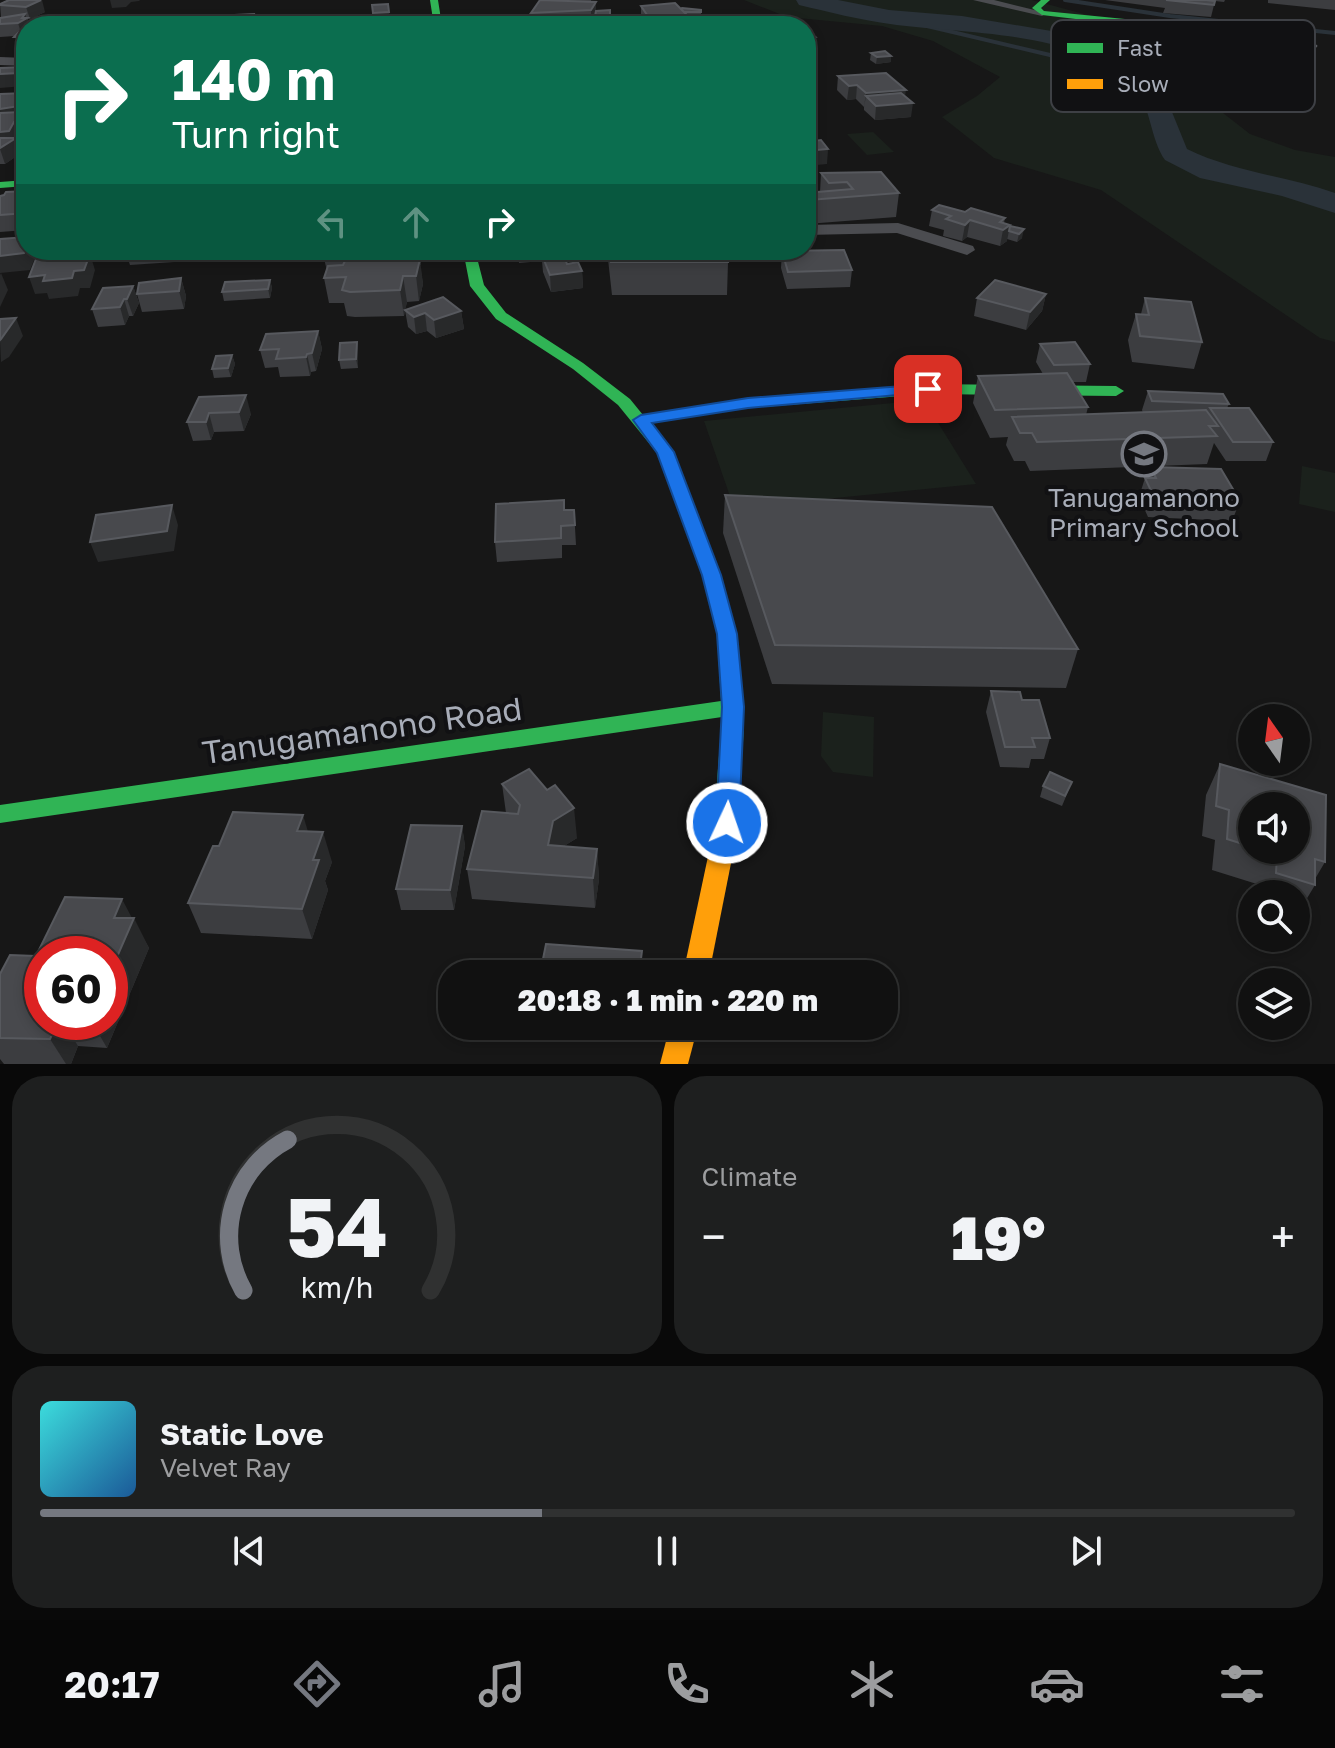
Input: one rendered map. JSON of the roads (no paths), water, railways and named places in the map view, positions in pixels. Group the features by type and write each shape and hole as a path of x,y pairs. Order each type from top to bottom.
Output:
{"main road":[{"path":"1044,6 1118,20"},
{"path":"471,260 477,286 501,316 578,366 624,402 641,420 665,452 711,575 727,634 733,707 727,823 699,960"},
{"path":"641,420 748,403 928,389 1116,391"},
{"name":"Tanugamanono Road","path":"0,814 733,707"},
{"path":"674,1064 680,1040"}],"street":[{"path":"978,0 1044,6"},
{"path":"816,230 898,228 967,250"}],"waterway":[{"path":"807,0 889,17 962,23 1051,38"},
{"path":"1065,0 1209,20"},
{"path":"889,17 1051,55"},
{"path":"1315,31 1335,33"},
{"path":"1159,112 1175,154 1211,172 1290,188 1335,204"}],"place":[{"name":"Tanugamanono Primary School","path":"1144,454"}]}
